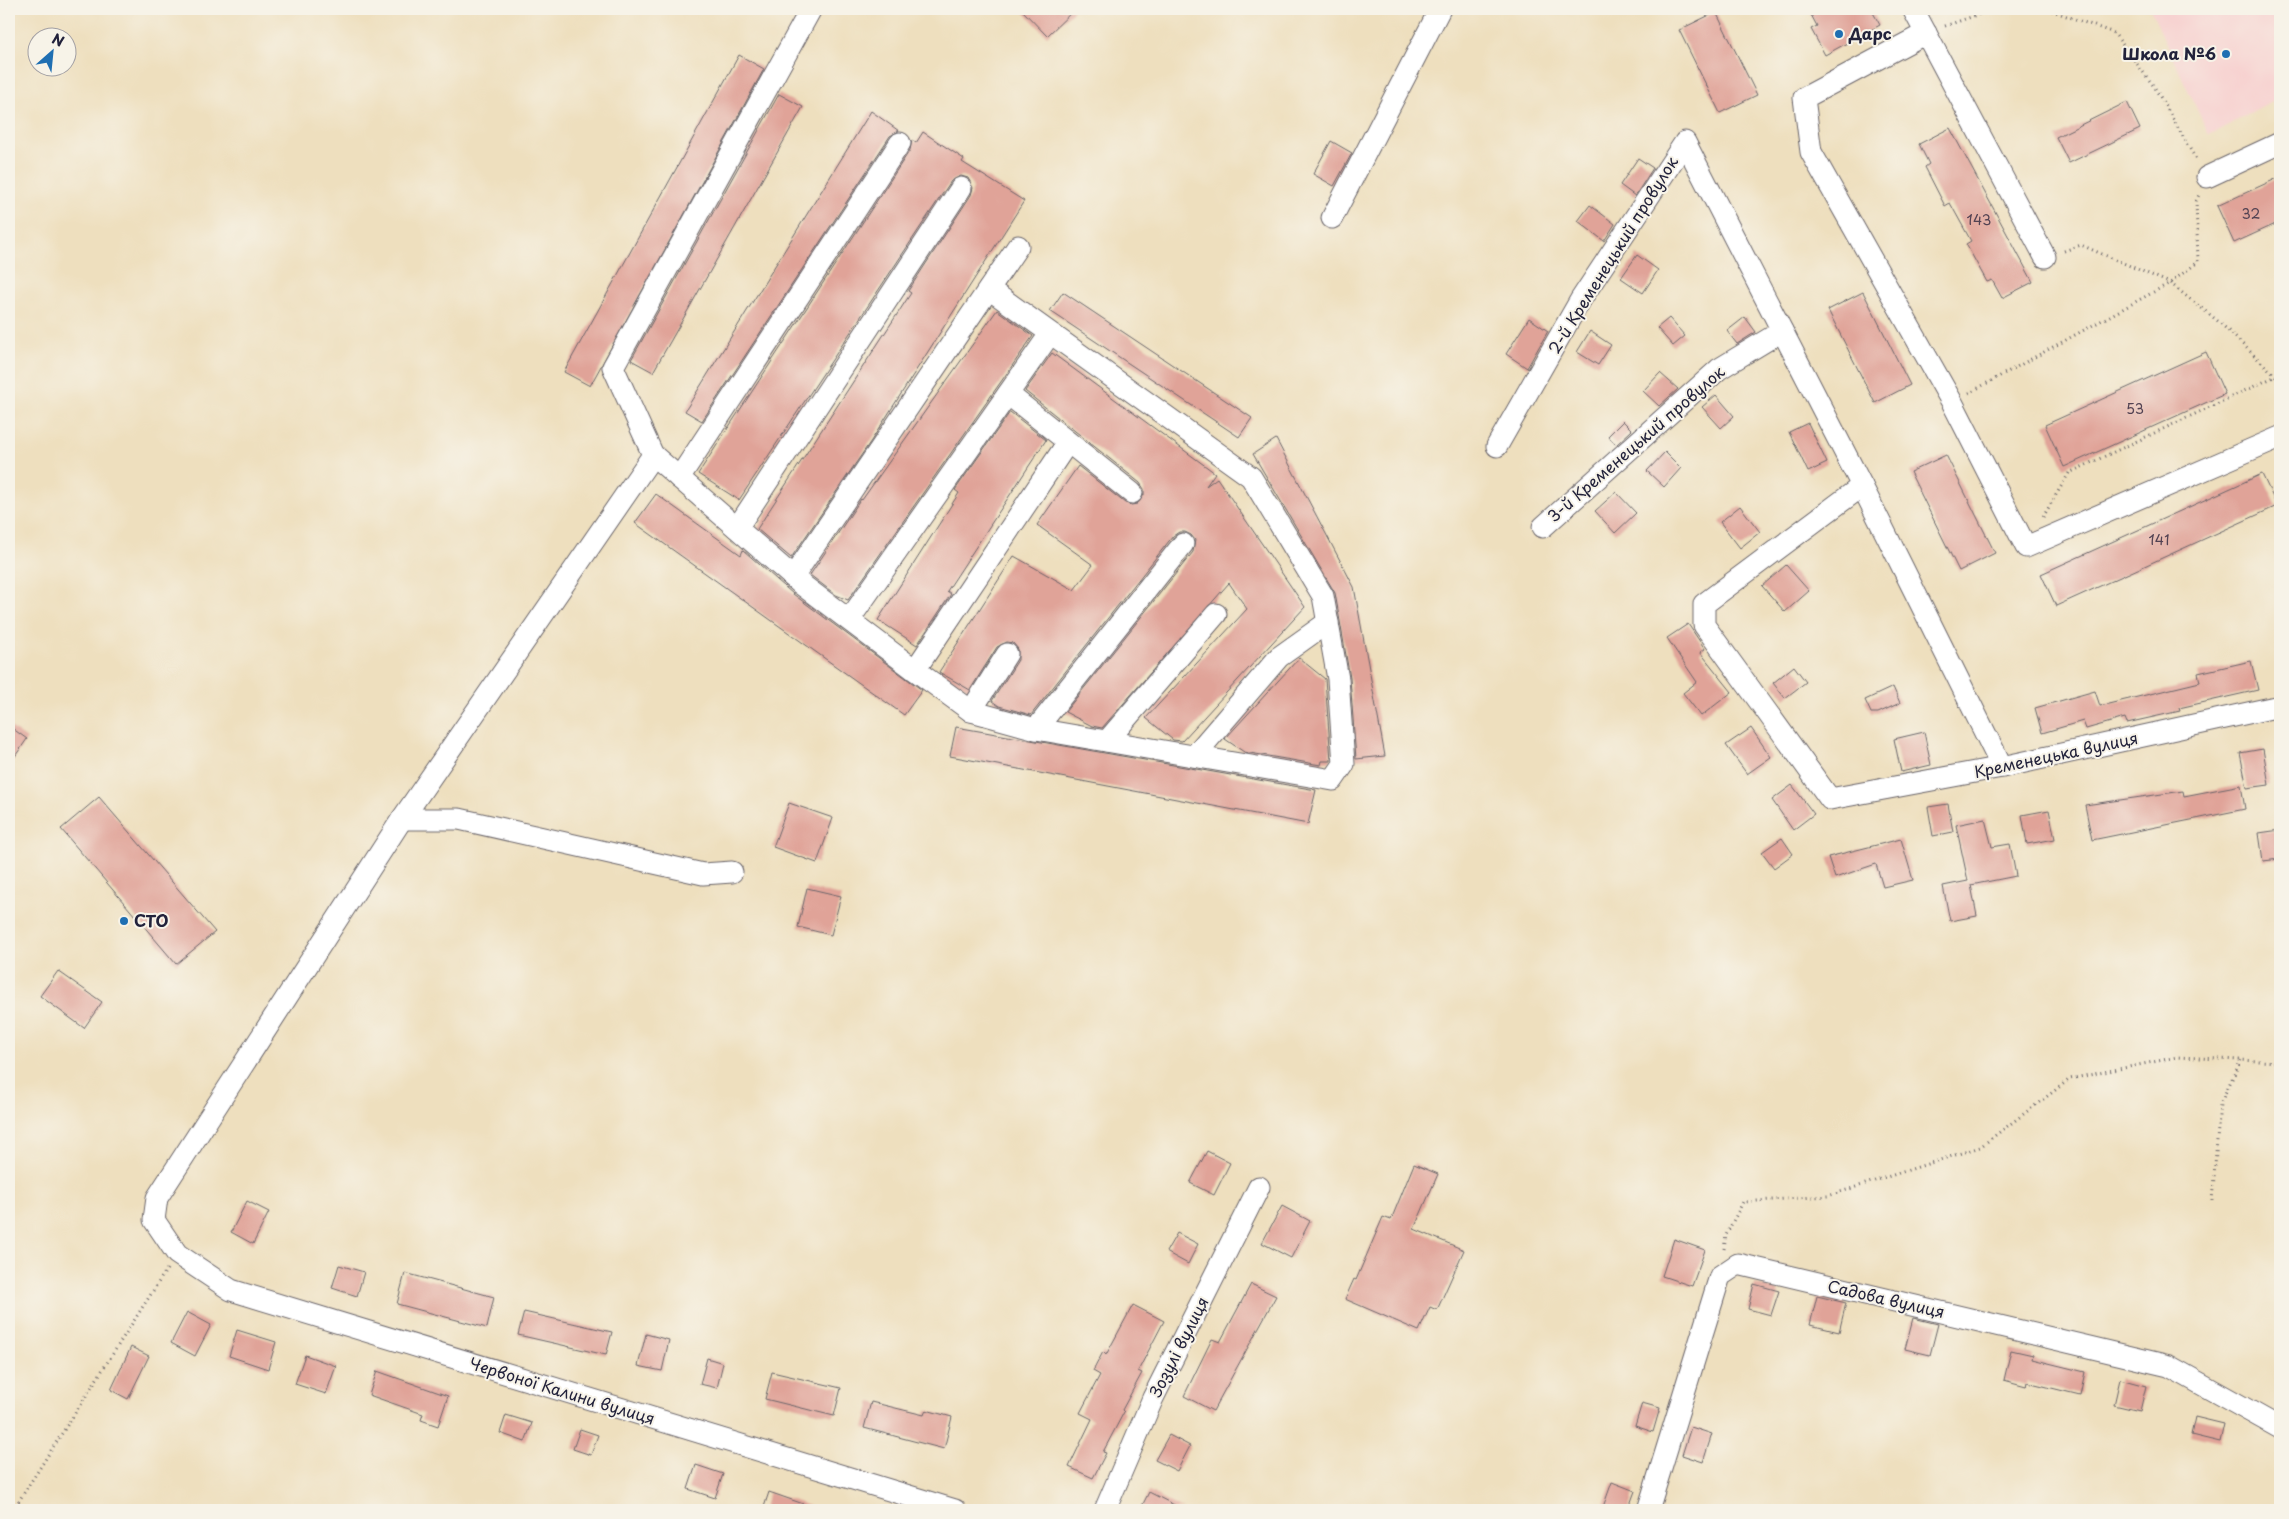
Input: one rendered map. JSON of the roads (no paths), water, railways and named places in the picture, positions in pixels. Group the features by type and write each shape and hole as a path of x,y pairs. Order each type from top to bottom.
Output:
{"street":[{"path":"811,9 613,367 653,455 793,577 971,710 1036,730 1333,780 1344,764 1338,679 1323,596 1251,477 989,289"},
{"path":"1332,218 1440,9"},
{"path":"1913,9 2045,257"},
{"path":"1926,33 1804,98 1811,152 1952,402 2026,547 2280,437"},
{"name":"2-й Кременецький провулок","path":"1497,446 1581,299 1685,142 1782,330"},
{"path":"679,478 900,143"},
{"path":"2207,177 2280,143"},
{"path":"737,528 961,188"},
{"path":"793,577 1018,246"},
{"path":"1782,330 2002,767"},
{"name":"3-й Кременецький провулок","path":"1543,527 1719,368 1782,330"},
{"path":"849,620 1050,334"},
{"path":"1008,394 1132,493"},
{"path":"915,670 1068,442"},
{"path":"402,820 653,455"},
{"name":"Кременецька вулиця","path":"1862,486 1704,604 1704,625 1830,799 2002,767 2280,706"},
{"path":"1036,730 1183,544"},
{"path":"1107,742 1216,614"},
{"path":"1194,756 1279,657 1328,622"},
{"path":"971,710 1007,654"},
{"path":"402,820 459,819 703,874 732,872"},
{"name":"Червоної Калини вулиця","path":"402,820 157,1198 154,1220 176,1254 231,1290 955,1510"},
{"name":"Зозулі вулиця","path":"1105,1510 1153,1398 1259,1187"},
{"name":"Садова вулиця","path":"1648,1510 1720,1276 1738,1264 2169,1366 2280,1428"}],"place":[{"name":"Дарс","path":"1839,34"},
{"name":"Школа №6","path":"2226,54"},
{"name":"СТО","path":"124,921"}]}
